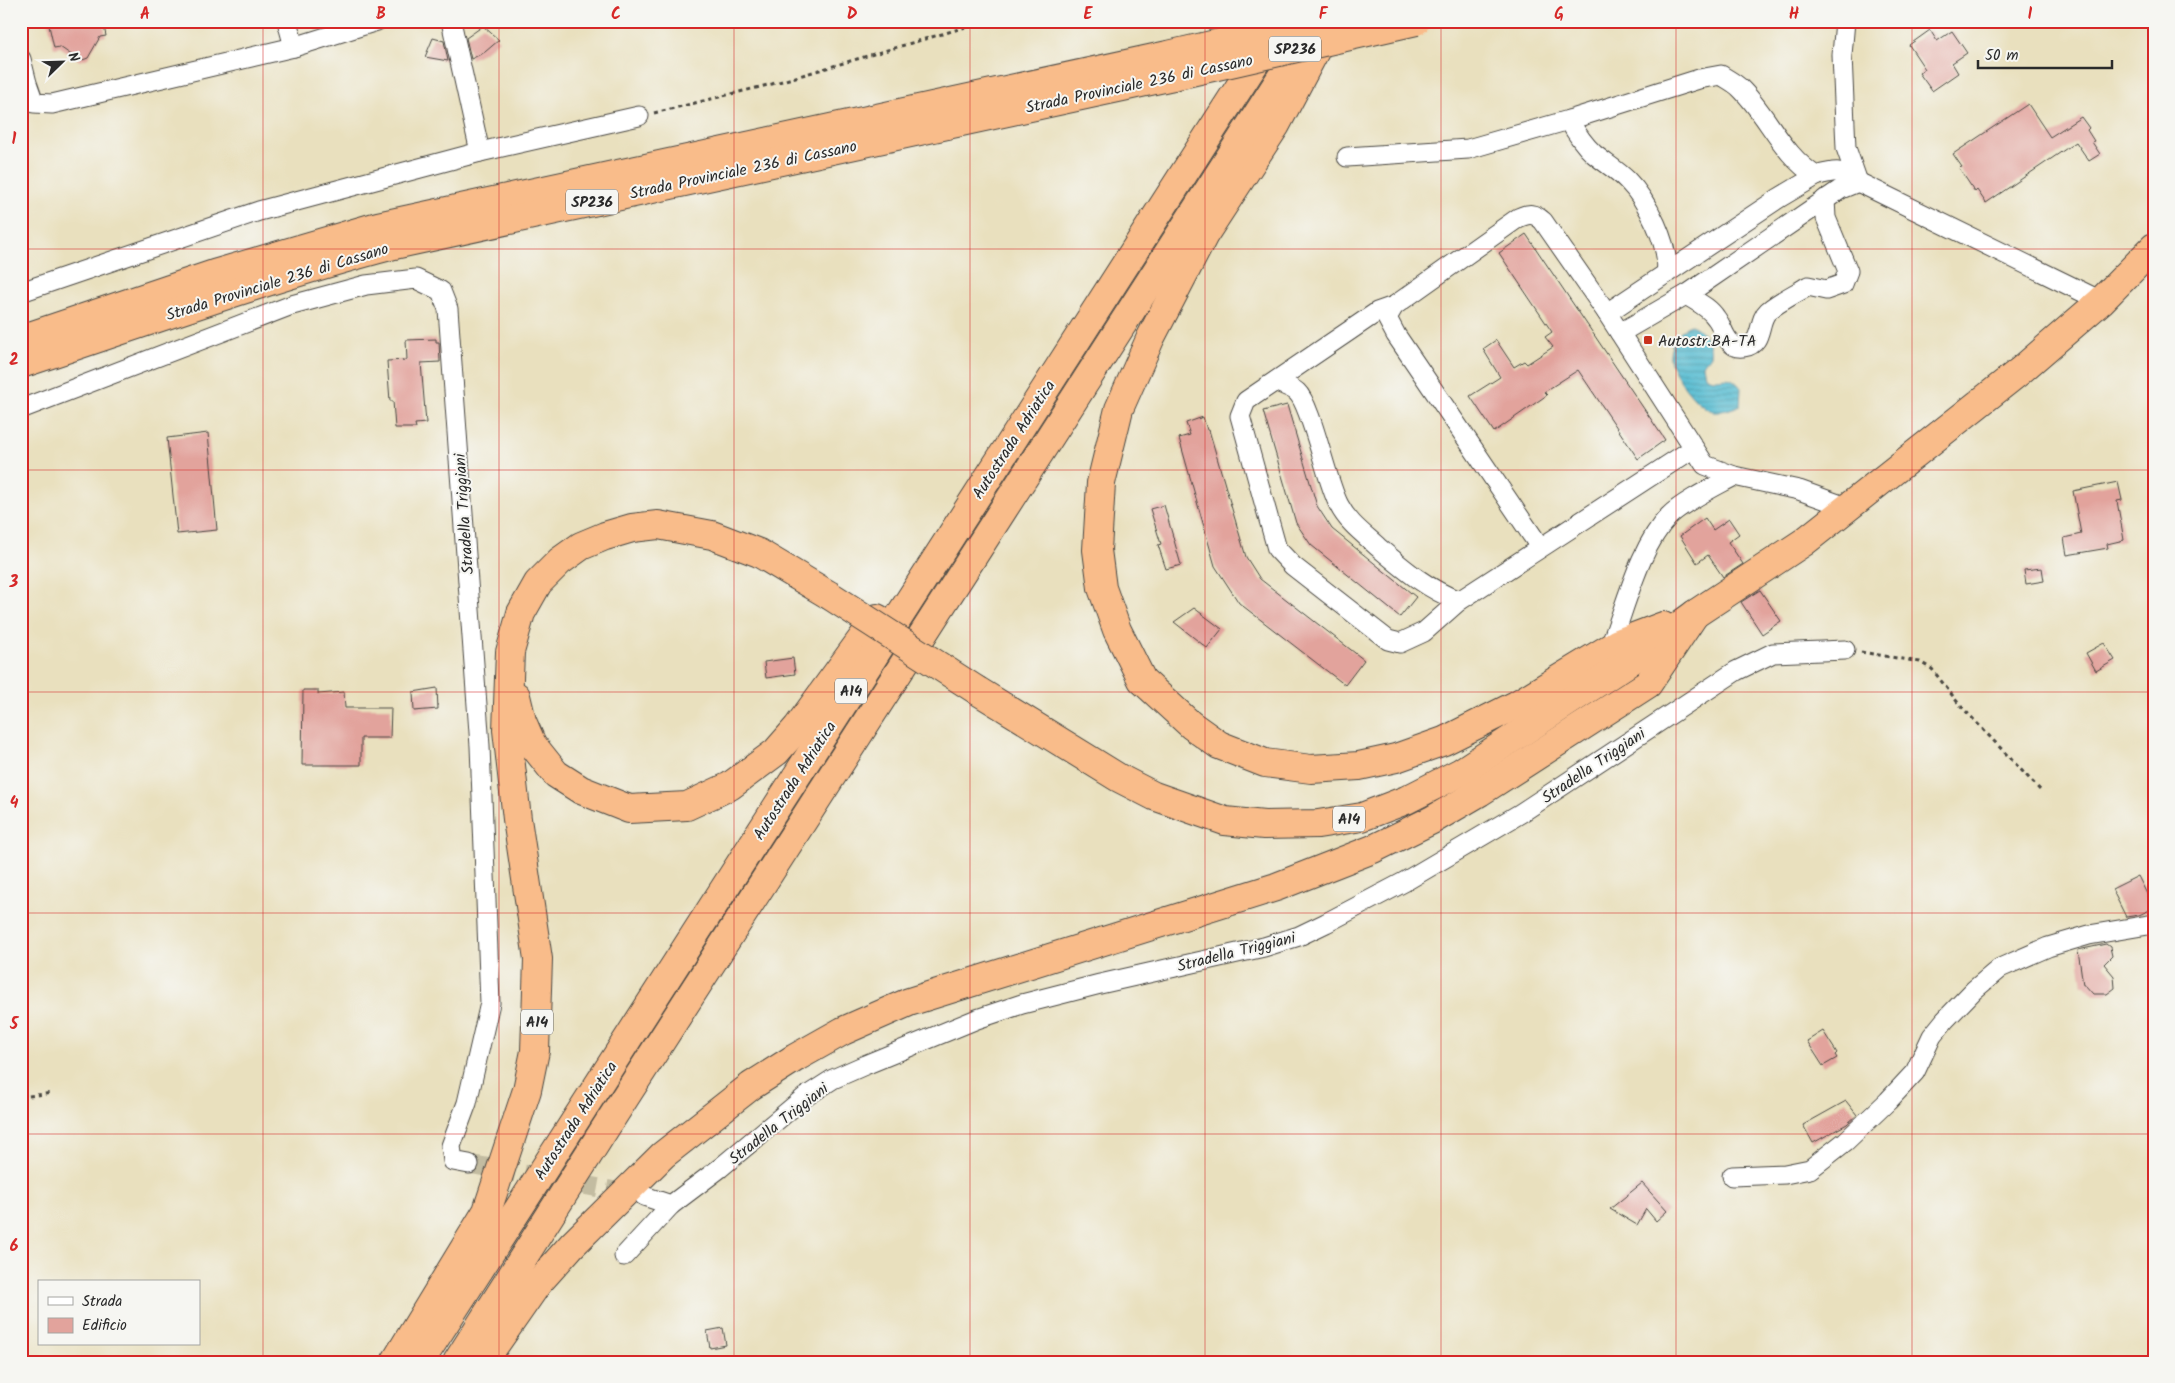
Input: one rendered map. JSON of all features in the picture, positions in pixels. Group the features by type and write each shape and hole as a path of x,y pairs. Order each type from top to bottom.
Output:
{"highway":[{"name":"Autostrada Adriatica","path":"420,1362 1282,21"},
{"name":"Autostrada Adriatica","path":"457,1362 611,1118 1316,21"},
{"name":"Strada Provinciale 236 di Cassano","path":"21,364 316,265 394,245 1170,66 1316,21"},
{"path":"1331,21 1276,125 1204,236 1150,337 1119,409 1101,483 1097,550 1102,588 1117,630 1142,680 1190,725 1219,745 1265,763 1311,769 1359,766 1396,758 1444,741 1516,705 1618,643 1695,614 1804,542 1849,508 2020,371 2101,301 2154,247"},
{"name":"Strada Provinciale 236 di Cassano","path":"21,339 214,274 378,226 1170,66 1416,21"},
{"name":"A14","path":"510,652 516,696 522,721 532,744 556,774 581,790 629,809 687,806 730,786 776,752 797,728 1045,389"},
{"name":"A14","path":"395,1362 487,1211 525,1099 535,1051 538,959 511,775 507,730 510,652 521,613 538,583 560,561 581,546 632,528 658,525 712,535 759,553 829,595 1080,755 1154,796 1225,821 1264,825 1318,824 1362,817 1406,800 1461,772 1629,662 1695,614"},
{"name":"A14","path":"483,1362 538,1283 572,1245 663,1155 751,1086 795,1058 843,1031 909,1002 1276,887 1381,845 1432,820 1480,792 1648,684 1695,614"}],"street":[{"path":"287,21 294,47"},
{"path":"21,59 34,103 52,104 294,47 377,21"},
{"path":"451,21 480,152"},
{"path":"1845,21 1842,55 1846,148 1858,182"},
{"path":"1346,157 1468,149 1569,120 1699,78 1721,75 1740,88 1787,150 1807,170 1816,176"},
{"path":"21,292 259,211 480,152 639,116"},
{"path":"1569,120 1580,139 1594,154 1628,180 1642,200 1665,248 1668,265 1666,274"},
{"path":"1607,312 1779,198 1816,176 1828,172 1842,171 1852,174 1858,182 2101,301"},
{"path":"1620,333 1686,295 1840,189 1858,182"},
{"path":"1686,295 1710,309 1718,319 1729,342 1736,347 1743,347 1752,345 1757,339 1766,313 1782,302 1808,286 1826,290 1843,284 1848,271 1846,262 1826,218 1826,199"},
{"path":"1694,448 1460,601 1424,632 1400,643 1388,640 1293,566 1277,549 1240,416 1246,401 1377,312 1394,306 1527,214 1535,214 1543,220 1607,312 1705,464 1734,476 1799,490 1849,508"},
{"name":"Stradella Triggiani","path":"21,409 292,305 366,284 416,279 441,291 448,309 480,746 490,1003 466,1103 451,1146 453,1161 469,1164"},
{"path":"1394,306 1387,318 1396,335 1540,547"},
{"path":"1276,381 1297,392 1307,412 1339,506 1351,523 1414,578 1444,595 1460,601"},
{"path":"1609,649 1632,585 1657,529 1670,514 1734,476"},
{"name":"Stradella Triggiani","path":"624,1256 671,1205 720,1168 805,1097 833,1079 977,1019 1022,1004 1100,984 1264,947 1300,936 1404,882 1521,813 1736,671 1773,653 1845,650"},
{"path":"1732,1176 1785,1174 1810,1169 1846,1141 1888,1101 1915,1072 1932,1036 1945,1020 1974,990 2000,968 2048,947 2089,935 2154,924"},
{"path":"644,1196 671,1205"}],"path":[{"path":"639,116 772,84 986,21"},
{"path":"1845,650 1920,662 1932,669 1959,704 2042,792"},
{"path":"21,1097 52,1093"}],"water":[{"path":"1691,325 1702,333 1710,346 1710,355 1703,365 1705,376 1715,379 1727,378 1736,382 1741,388 1740,405 1730,409 1713,411 1700,404 1693,397 1675,373 1670,359 1671,348 1678,334"}],"building":[{"path":"48,21 103,21 106,36 100,37 88,58 80,61 60,47 54,48"},
{"path":"483,26 499,40 485,52 471,59 466,38"},
{"path":"1930,30 1937,41 1952,31 1967,53 1952,63 1958,73 1932,91 1919,73 1925,69 1909,45"},
{"path":"433,38 444,41 448,61 425,57"},
{"path":"2028,104 2050,137 2081,117 2089,128 2087,130 2094,141 2092,142 2100,154 2089,161 2076,142 1986,203 1977,190 1975,192 1959,168 1962,167 1953,154"},
{"path":"1526,234 1665,440 1638,459 1578,370 1544,392 1547,395 1494,432 1470,396 1500,377 1483,349 1496,340 1514,367 1524,361 1527,364 1553,347 1545,337 1552,332 1499,253"},
{"path":"436,339 436,342 439,342 440,362 421,363 426,423 415,424 416,428 395,428 393,401 390,401 387,361 407,360 406,340"},
{"path":"1287,405 1317,506 1332,529 1416,597 1400,617 1311,545 1296,523 1263,411"},
{"path":"1203,417 1207,430 1209,430 1246,557 1260,579 1364,660 1345,685 1239,603 1215,566 1179,438 1190,435 1186,423"},
{"path":"208,433 217,530 177,534 167,438"},
{"path":"2118,482 2122,500 2117,501 2124,540 2107,544 2108,548 2067,555 2064,538 2081,534 2073,491"},
{"path":"1164,505 1181,565 1166,569 1158,545 1161,544 1150,509"},
{"path":"1705,518 1713,530 1729,519 1739,534 1728,542 1743,564 1723,577 1708,555 1697,563 1680,536"},
{"path":"2042,568 2044,581 2026,584 2024,570"},
{"path":"1760,590 1781,621 1762,634 1741,602"},
{"path":"1194,608 1222,629 1207,648 1174,622"},
{"path":"2104,643 2115,660 2096,671 2086,653"},
{"path":"793,658 795,674 766,678 764,662"},
{"path":"437,688 438,709 414,711 413,692"},
{"path":"303,690 318,690 318,694 344,692 345,708 391,708 390,738 361,738 361,765 302,765"},
{"path":"2138,876 2154,908 2139,915 2126,917 2112,889"},
{"path":"2106,944 2110,947 2112,956 2104,964 2114,976 2115,988 2107,994 2093,994 2083,985 2078,950"},
{"path":"1823,1031 1837,1053 1835,1055 1837,1058 1823,1066 1807,1041"},
{"path":"1846,1101 1857,1115 1847,1124 1813,1143 1803,1125"},
{"path":"1642,1183 1667,1211 1656,1221 1646,1209 1637,1225 1610,1209"},
{"path":"723,1328 726,1345 710,1348 707,1331"}],"tunnel":[{"path":"469,1164 632,1194"}],"place":[{"name":"Autostr.BA-TA","path":"1648,340"}]}
